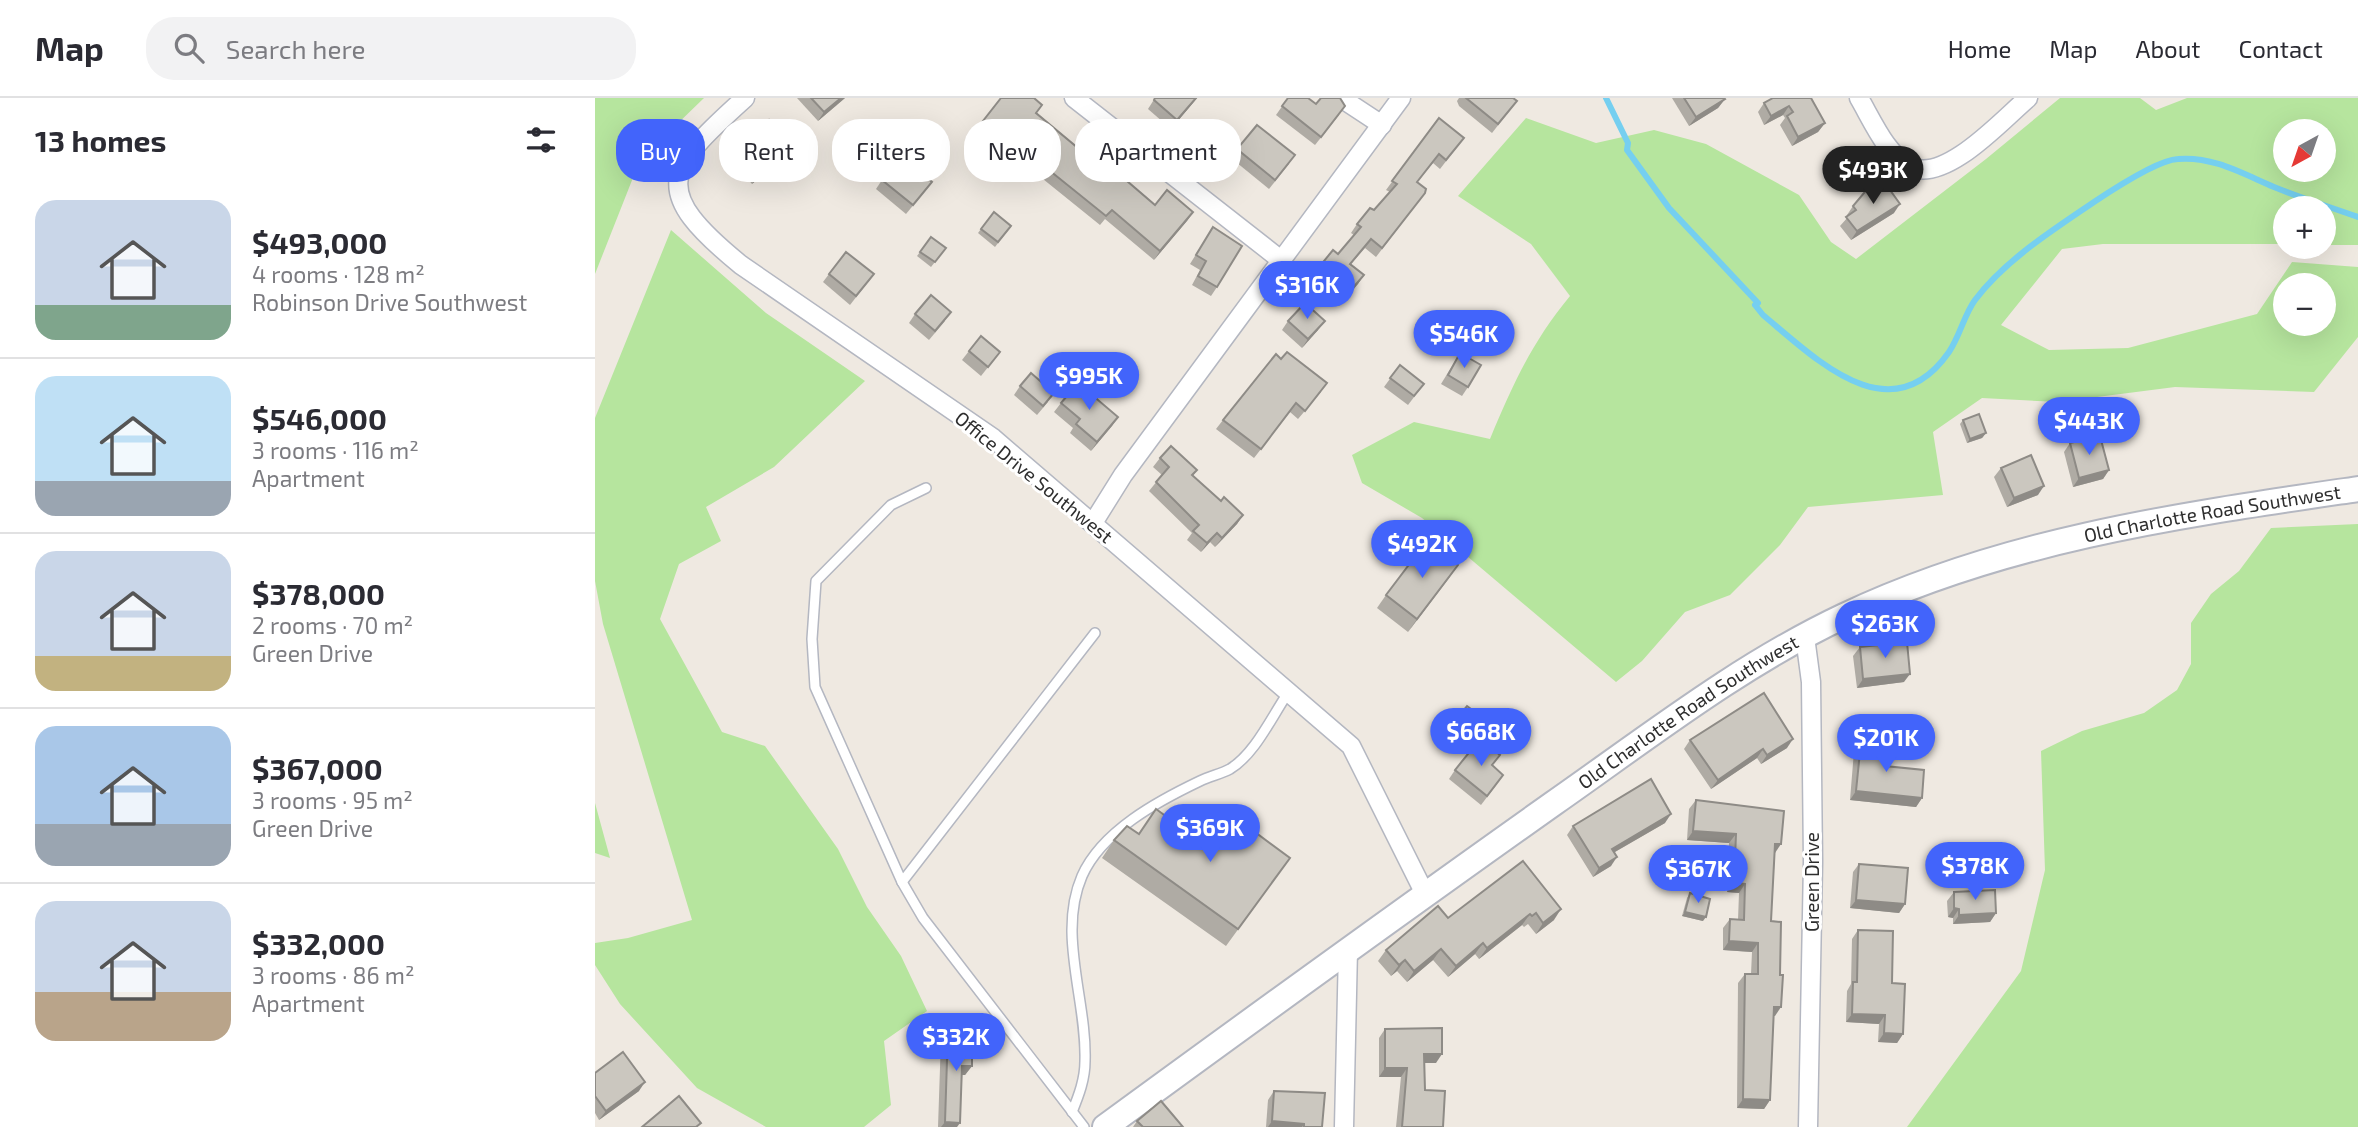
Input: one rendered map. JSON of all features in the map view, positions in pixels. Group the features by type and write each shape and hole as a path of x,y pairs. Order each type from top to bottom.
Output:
{"street":[{"name":"Office Drive Southwest","path":"745,98 684,158 678,175 680,196 691,219 707,238 741,265 880,358 993,439 1351,746 1360,758 1425,894"},
{"path":"1074,98 1281,260"},
{"path":"1341,98 1382,125"},
{"path":"1093,523 1123,475 1401,98"},
{"path":"1859,98 1894,153 1912,167 1934,168 1955,160 2028,98"},
{"name":"Old Charlotte Road Southwest","path":"1105,1127 1348,949 1713,691 1843,616 2022,549 2176,517 2358,489"},
{"name":"Green Drive","path":"1805,637 1811,682 1813,862 1808,1127"},
{"path":"1345,1127 1348,949"}],"lane":[{"path":"926,488 891,505 817,581 812,639 815,687 902,882 923,918 1084,1127"},
{"path":"902,882 1095,633"},
{"path":"1072,1112 1083,1084 1085,1063 1080,994 1070,922 1082,876 1107,841 1128,825 1157,805 1238,762 1288,693"}],"green space":[{"path":"595,98 704,98 682,119 616,119 616,182 631,182 595,274"},
{"path":"2060,98 2140,98 2156,110 2187,98 2358,98 2358,245 2336,245 2336,196 2273,196 2273,244 2103,244 2062,249 2001,325 2049,350 2128,348 2257,314 2273,290 2273,336 2336,336 2336,273 2285,273 2292,262 2358,267 2358,337 2314,392 2175,387 2058,402 1982,398 1933,432 1943,495 1808,507 1780,545 1730,595 1685,612 1642,661 1616,682 1422,518 1362,483 1352,455 1414,422 1490,439 1524,364 1570,296 1531,244 1458,196 1526,118 1596,143 1654,130 1706,144 1799,195 1831,242 1856,259"},
{"path":"671,230 766,313 865,381 774,467 706,507 721,541 679,564 660,619 722,732 765,746 838,849 867,907 901,956 927,1011 884,1041 891,1105 864,1127 766,1127 697,1088 620,1004 595,965 595,943 628,938 692,920 603,624 595,581 595,418"},
{"path":"2358,524 2358,1127 1907,1127 2021,971 2045,870 2041,751 2082,731 2144,713 2177,690 2191,664 2191,623 2211,594 2239,571 2271,528"},
{"path":"595,803 610,858 595,853"}],"building":[{"path":"811,98 841,98 824,112"},
{"path":"1001,98 1034,98 1042,105 1036,113 1043,119 984,119"},
{"path":"1155,98 1196,98 1178,119 1154,100"},
{"path":"1288,98 1308,98 1316,104 1321,98 1340,98 1345,106 1321,137 1282,106"},
{"path":"1466,98 1513,98 1517,101 1498,124"},
{"path":"1684,98 1724,98 1725,99 1696,117"},
{"path":"1773,98 1811,98 1825,123 1798,137 1787,116 1793,112 1789,106 1771,116 1764,103"},
{"path":"1439,118 1464,138 1446,160 1439,154 1417,182 1426,189 1425,193 1382,248 1371,239 1350,264 1364,275 1345,297 1315,272 1333,250 1338,254 1361,227 1357,224 1370,208 1374,210 1397,184 1392,181"},
{"path":"1257,125 1295,155 1275,180 1241,152 1241,144"},
{"path":"1061,134 1075,146 1075,182 1128,182 1155,205 1167,190 1193,212 1160,251 1112,210 1106,216 1061,180"},
{"path":"1880,181 1882,185 1885,183 1900,204 1857,231 1846,217 1856,210 1853,206 1869,187"},
{"path":"884,182 932,182 913,205"},
{"path":"994,212 1011,226 998,242 981,229"},
{"path":"1213,227 1242,246 1217,287 1198,276 1206,261 1196,255"},
{"path":"931,237 946,248 935,262 920,252"},
{"path":"846,252 874,274 856,296 829,274"},
{"path":"931,295 951,312 935,331 915,314"},
{"path":"1305,303 1325,321 1308,339 1288,321"},
{"path":"981,336 1000,352 988,367 969,351"},
{"path":"1287,352 1327,383 1305,411 1296,403 1261,449 1223,420 1276,354 1281,359"},
{"path":"1460,353 1481,365 1468,387 1448,375"},
{"path":"1400,365 1424,384 1414,396 1390,378"},
{"path":"1031,373 1054,393 1043,406 1020,386"},
{"path":"1078,383 1118,417 1097,442 1076,424 1080,419 1061,403"},
{"path":"1979,414 1986,433 1970,439 1963,420"},
{"path":"2100,436 2109,470 2079,478 2070,443"},
{"path":"1171,446 1197,470 1192,475 1221,501 1224,497 1243,515 1222,538 1217,533 1207,543 1193,531 1199,525 1156,482 1169,467 1160,458"},
{"path":"2031,455 2044,486 2014,498 2001,468"},
{"path":"1427,541 1458,565 1417,619 1386,595"},
{"path":"1907,642 1910,674 1863,679 1860,647"},
{"path":"1764,693 1793,739 1767,755 1763,749 1718,780 1690,740"},
{"path":"1467,706 1486,720 1472,738 1453,723"},
{"path":"1480,739 1500,755 1492,765 1503,775 1487,796 1455,770"},
{"path":"1861,742 1887,745 1885,766 1924,770 1922,798 1856,791"},
{"path":"1651,779 1671,814 1612,849 1617,857 1599,868 1573,826"},
{"path":"1696,800 1784,811 1781,844 1775,844 1771,921 1781,922 1780,975 1783,975 1781,1007 1774,1007 1770,1100 1743,1099 1745,974 1758,974 1758,943 1729,941 1730,919 1744,920 1745,884 1734,883 1736,834 1693,831"},
{"path":"1156,809 1212,850 1236,818 1290,858 1238,929 1114,840 1127,826 1139,834"},
{"path":"1523,861 1561,909 1543,923 1536,913 1532,916 1530,914 1487,948 1483,943 1456,966 1441,949 1414,971 1405,960 1399,965 1386,950 1438,906 1448,918"},
{"path":"1859,864 1908,868 1905,904 1856,900"},
{"path":"1995,890 1996,913 1959,915 1959,909 1954,908 1954,892"},
{"path":"1690,893 1710,899 1706,917 1685,912"},
{"path":"1858,930 1893,931 1892,983 1905,984 1903,1034 1884,1033 1885,1015 1852,1014 1853,982 1857,982"},
{"path":"1442,1028 1442,1054 1424,1054 1425,1090 1445,1091 1443,1127 1402,1127 1407,1068 1385,1068 1385,1029"},
{"path":"948,1029 965,1030 964,1048 972,1048 972,1066 962,1066 960,1123 945,1122"},
{"path":"623,1052 645,1082 606,1111 595,1096 595,1073"},
{"path":"1274,1091 1325,1093 1322,1127 1304,1127 1304,1124 1272,1121"},
{"path":"679,1096 701,1123 696,1127 642,1127"},
{"path":"1161,1101 1183,1127 1143,1127 1137,1121"}],"waterway":[{"path":"1606,98 1628,143 1627,150 1669,208 1758,303 1755,305 1763,315 1830,368 1855,382 1879,389 1903,388 1927,376 1949,352 1975,300 2000,272 2046,235 2112,190 2159,164 2178,159 2216,163 2358,217"}]}
